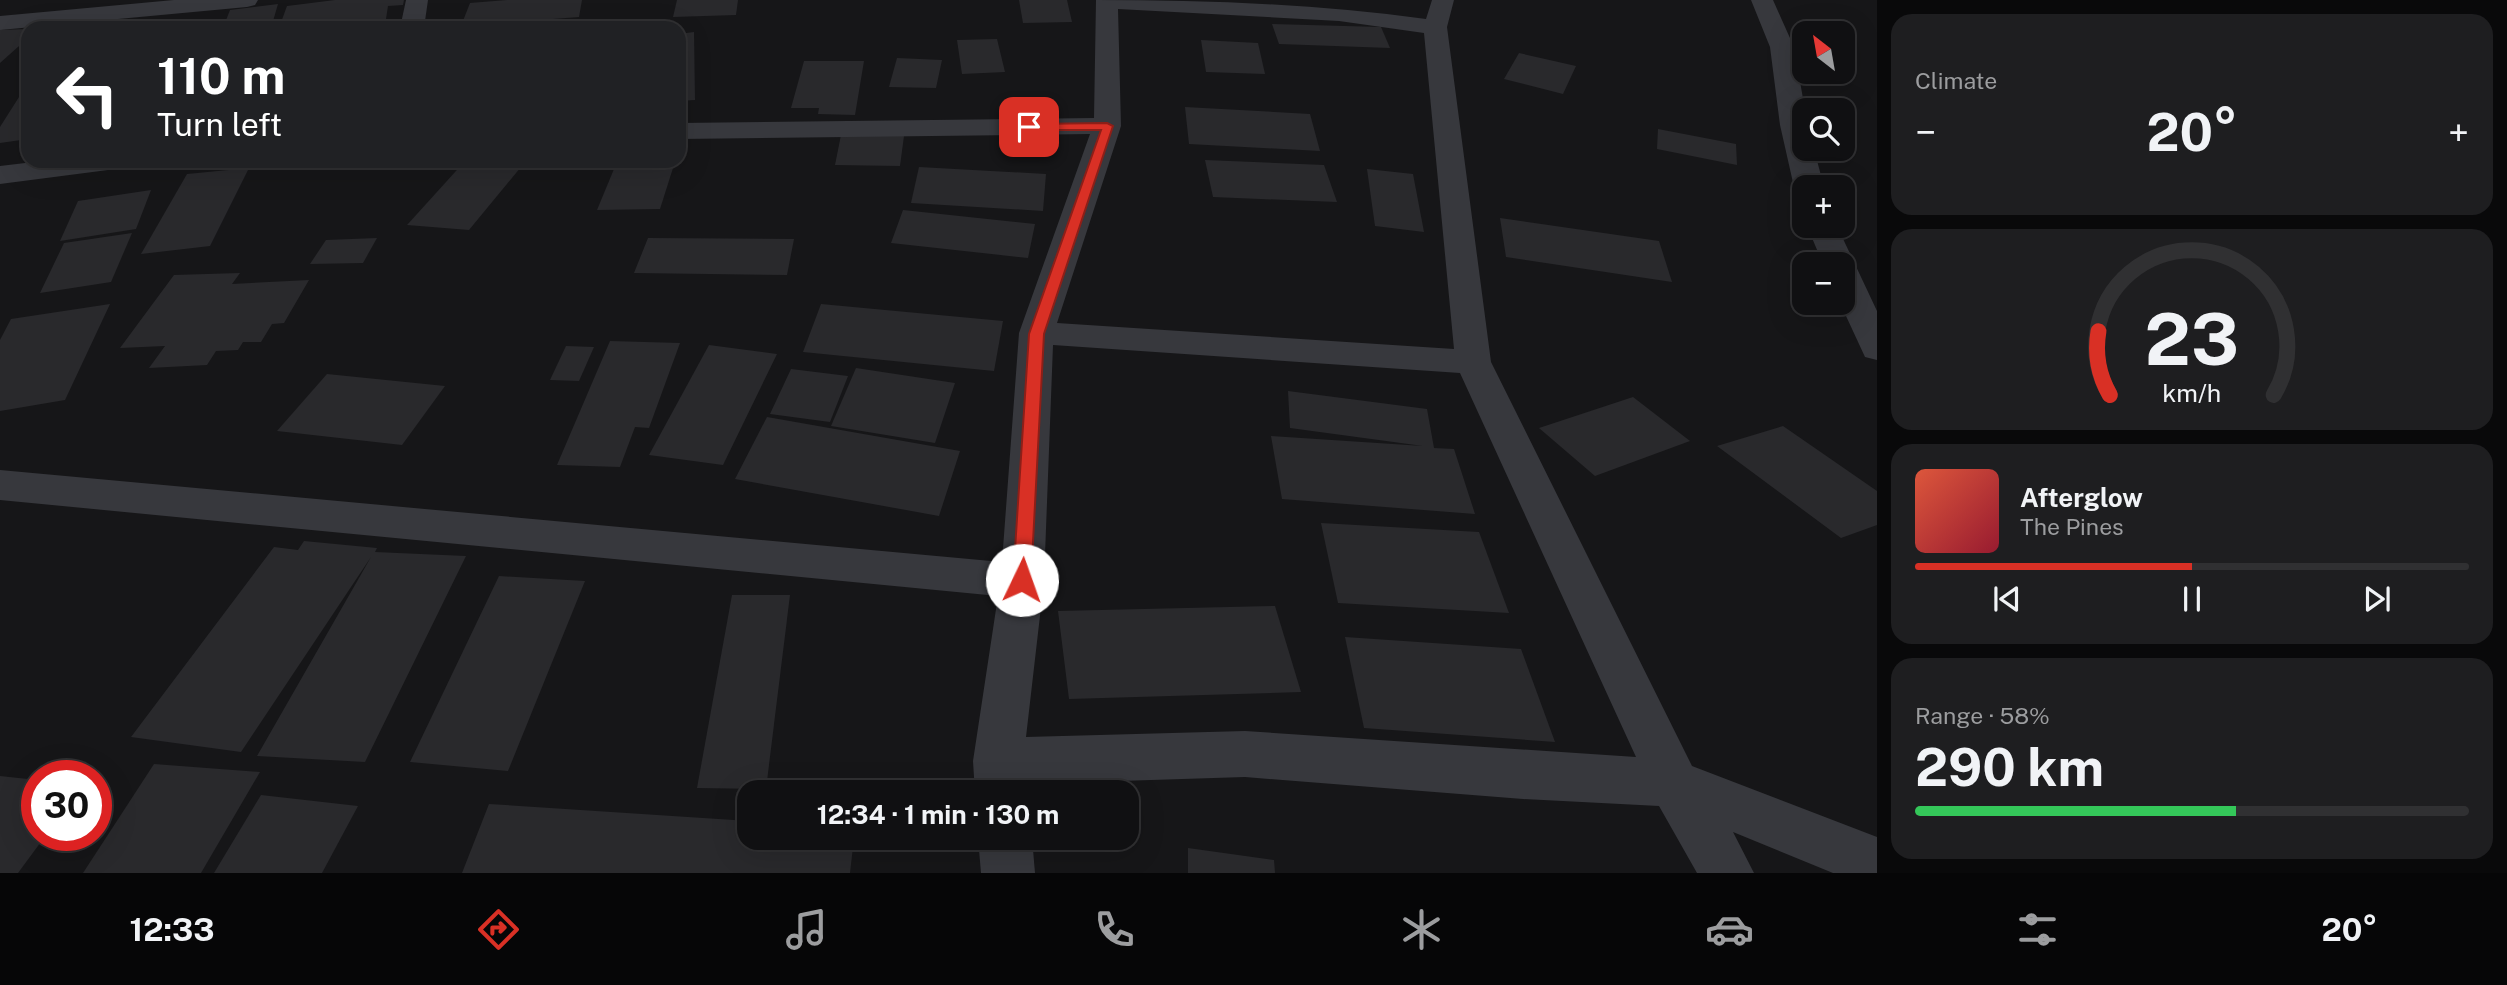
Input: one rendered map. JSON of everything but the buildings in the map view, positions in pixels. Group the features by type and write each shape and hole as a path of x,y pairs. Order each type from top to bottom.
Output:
{"street":[{"path":"22,21 247,0"},
{"path":"413,21 417,0"},
{"path":"1762,0 1782,47 1794,125 1806,175"},
{"path":"1727,873 1674,783 1474,362 1439,13 1339,14 1107,1 1107,126 1036,334 1022,580 999,777 1245,754 1523,775 1674,783 1877,863"},
{"path":"182,21 189,6"},
{"path":"0,23 21,21"},
{"path":"686,131 1107,126"},
{"path":"0,175 52,168"},
{"path":"1855,299 1877,349"},
{"path":"1036,334 1474,362"},
{"path":"0,485 1022,580"},
{"path":"1006,850 1008,873"}],"route":[{"path":"1022,580 1036,334 1107,126 1029,127"}]}
